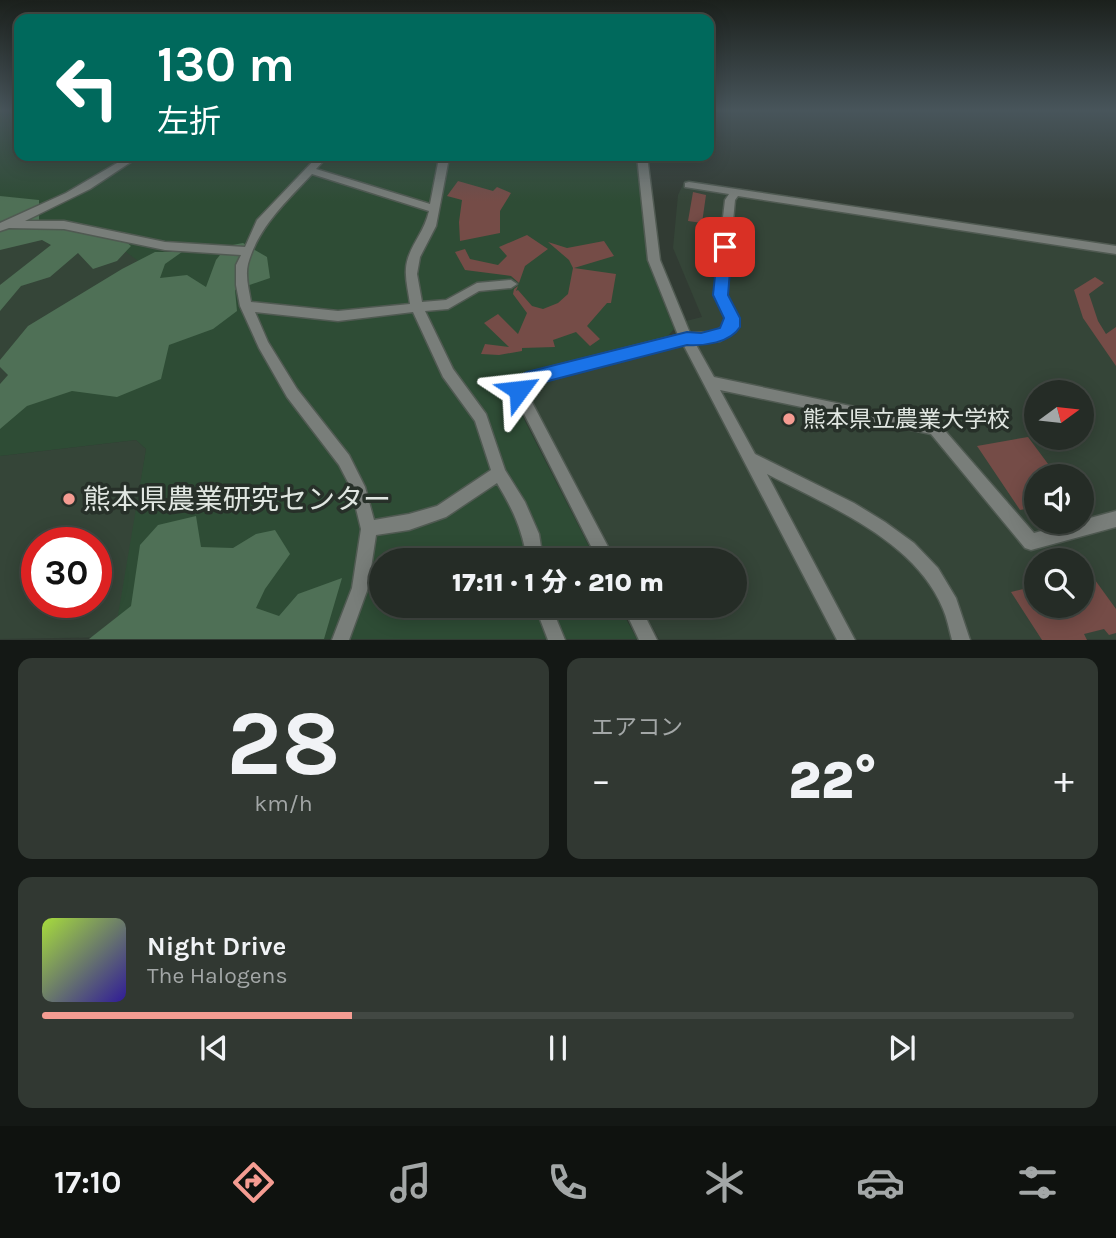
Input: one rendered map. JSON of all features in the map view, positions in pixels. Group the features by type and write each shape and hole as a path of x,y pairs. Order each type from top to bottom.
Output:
{"street":[{"path":"4,225 86,189 128,161"},
{"path":"319,161 261,223 247,251 242,275 246,306 292,393 344,460 358,486 369,529 360,589 340,639"},
{"path":"444,161 432,208 431,226 414,257 411,274 417,308 448,373 481,418 499,473 524,516 533,548"},
{"path":"643,161 654,260 687,338 846,639"},
{"path":"312,171 432,208"},
{"path":"689,185 1116,250"},
{"path":"601,548 519,390 527,379 687,338 716,337 732,327 732,318 720,295 730,200 736,192"},
{"path":"4,225 65,225 164,246 247,251"},
{"path":"246,306 338,316 448,304 477,287 511,284"},
{"path":"711,382 935,429 1031,542 1116,519"},
{"path":"369,529 441,512 499,473"},
{"path":"548,618 557,639"},
{"path":"638,618 649,639"}],"lane":[{"path":"751,459 890,532 929,566 957,612 961,639"}],"shaded area":[{"name":"熊本県立農業大学校","path":"685,180 1116,246 1116,639 659,639 648,618 747,618 747,548 611,548 532,401 532,389 542,380 682,345 700,351 686,321 702,317 673,248 678,195"},
{"path":"0,202 111,238 156,274 0,417"},
{"name":"熊本県農業研究センター","path":"136,440 146,449 117,637 0,639 0,456"}],"green space":[{"path":"0,141 14,141 14,161 637,161 647,260 674,329 667,337 504,380 590,548 369,548 369,618 626,618 637,639 114,639 146,449 136,440 0,456 0,417 156,274 111,241 30,225 0,202"},
{"path":"0,196 39,200 39,221 114,232 131,246 117,261 93,269 78,253 50,277 21,286 0,311 0,285 51,245 42,240 0,250"},
{"path":"243,243 267,257 270,278 235,290 237,311 213,329 169,345 161,379 117,397 72,391 27,406 0,429 0,384 8,375 0,367 0,360 28,326 155,252 182,252 165,264 160,278 187,275 206,287 216,260 227,246"},
{"path":"196,516 201,547 233,548 256,534 275,530 290,554 265,589 256,608 279,616 298,594 342,578 324,639 89,639 131,606 140,545 158,525"}],"building":[{"path":"458,181 493,191 497,187 511,193 500,211 500,233 460,241 462,200 447,196"},
{"path":"693,192 706,195 702,223 688,221"},
{"path":"527,235 548,249 525,266 519,283 511,276 465,270 455,252 465,249 470,259 498,265 507,256 499,247"},
{"path":"604,241 614,256 574,268 616,274 611,303 607,303 587,326 600,339 590,346 576,332 553,340 555,347 522,348 522,351 499,355 481,354 485,344 509,347 484,323 498,314 518,334 527,313 513,294 518,286 516,291 532,306 543,309 558,303 568,294 573,268 569,260 548,242 567,248"},
{"path":"1095,277 1104,283 1089,294 1098,321 1106,334 1116,327 1116,366 1083,318 1074,290"},
{"path":"1024,438 1024,450 1038,450 1048,464 1024,464 1024,509 1020,510 977,446"},
{"path":"1094,579 1116,609 1116,633 1109,635 1104,629 1084,634 1087,640 1042,640 1028,618 1094,618"},
{"path":"1024,589 1024,612 1011,592"}],"place":[{"name":"熊本県立農業大学校","path":"789,419"},
{"name":"熊本県農業研究センター","path":"69,499"}],"route":[{"path":"519,390 527,379 687,338 701,339 725,333 732,327 732,318 720,295 725,247"}]}
